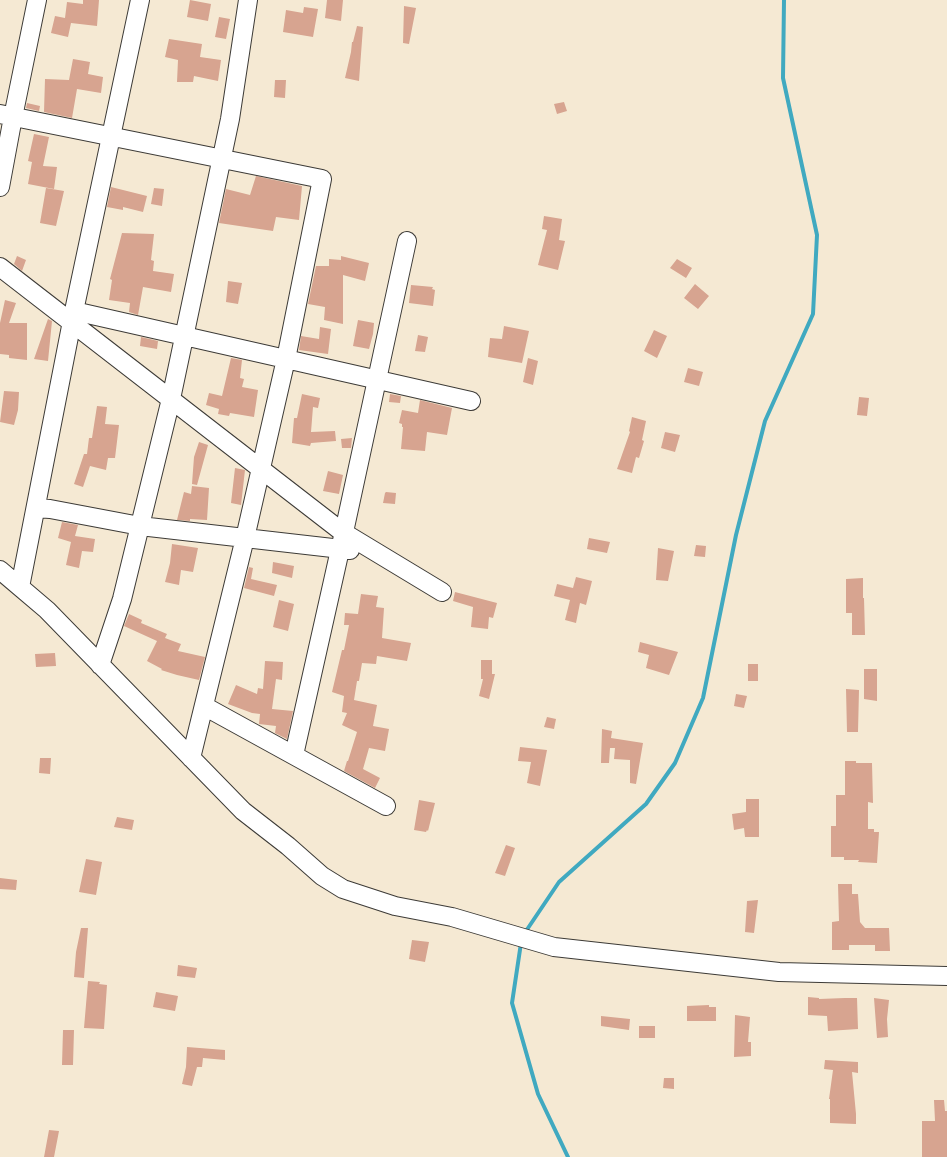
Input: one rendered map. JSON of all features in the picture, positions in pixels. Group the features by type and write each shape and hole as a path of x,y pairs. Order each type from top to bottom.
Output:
{"street":[{"path":"0,187 6,116 37,0"},
{"path":"20,587 73,317 140,0"},
{"path":"100,665 122,599 170,399 230,119 248,0"},
{"path":"6,116 322,179 286,359 245,538 191,758"},
{"path":"294,755 407,241"},
{"path":"0,267 73,317 170,399 261,469 342,540"},
{"path":"73,317 184,336 471,401"},
{"path":"36,508 140,526 245,538 342,540 377,553 442,592"},
{"path":"0,570 47,610 243,811 288,846 322,876 344,890 395,906 452,917 554,947 778,972 947,976"},
{"path":"204,706 386,806"}],"building":[{"path":"83,0 99,0 97,26 71,23 68,37 51,33 55,16 65,18 67,2 83,4"},
{"path":"190,0 211,4 208,21 187,17"},
{"path":"327,0 343,0 341,21 325,18"},
{"path":"404,6 416,8 409,44 403,43"},
{"path":"304,7 318,9 313,37 283,32 286,10 303,13"},
{"path":"219,17 230,19 226,39 215,37"},
{"path":"357,26 363,27 359,81 345,78"},
{"path":"169,39 202,44 200,57 221,60 218,81 194,76 193,82 177,82 178,60 165,57"},
{"path":"73,59 90,62 88,74 103,77 101,93 77,89 72,118 44,112 45,79 69,80"},
{"path":"275,80 286,80 285,98 274,97"},
{"path":"564,102 567,111 557,114 554,104"},
{"path":"27,103 40,106 39,111 26,108"},
{"path":"34,134 49,137 43,166 57,167 54,189 28,184 32,162 28,161"},
{"path":"256,176 302,186 299,220 276,217 273,231 219,223 226,189 250,195"},
{"path":"111,187 147,196 143,212 123,207 123,210 107,207"},
{"path":"46,188 64,191 56,226 40,223"},
{"path":"154,188 164,189 162,206 151,204"},
{"path":"544,216 562,219 559,240 565,241 558,270 538,265 547,230 542,229"},
{"path":"122,233 154,234 151,260 154,261 153,271 174,274 171,292 143,287 138,315 129,312 130,303 109,300 112,280 110,279"},
{"path":"17,256 26,260 22,271 14,264"},
{"path":"341,256 369,263 365,281 343,275 343,324 324,320 325,307 308,304 316,266 329,266 329,259 341,260"},
{"path":"677,259 692,268 686,278 670,268"},
{"path":"228,281 242,283 238,304 226,302"},
{"path":"695,284 709,296 698,309 684,298"},
{"path":"411,285 433,287 432,289 435,290 433,306 409,303"},
{"path":"5,300 16,303 9,323 27,323 27,360 9,358 9,355 0,354 0,323"},
{"path":"48,319 52,321 48,361 34,359"},
{"path":"358,320 374,323 369,349 353,346"},
{"path":"504,326 529,331 522,363 488,357 490,338 502,339"},
{"path":"320,327 331,329 328,354 299,350 301,336 319,339"},
{"path":"654,330 667,336 657,358 644,351"},
{"path":"418,335 428,337 425,352 415,351"},
{"path":"141,337 158,341 157,349 140,346"},
{"path":"231,358 242,360 240,378 244,379 242,387 258,390 254,417 230,413 229,416 218,414 219,409 206,405 209,393 222,396"},
{"path":"528,358 538,361 533,385 523,382"},
{"path":"688,368 703,372 699,386 684,382"},
{"path":"4,391 19,392 18,410 14,425 0,422"},
{"path":"302,394 320,398 318,408 313,407 311,432 335,431 336,441 311,443 310,446 292,443 294,418 297,418"},
{"path":"390,394 401,396 400,403 389,402"},
{"path":"859,397 869,398 867,416 857,415"},
{"path":"420,400 452,408 447,435 427,432 425,451 401,449 403,427 399,423 402,410 418,413"},
{"path":"97,406 107,407 105,424 119,425 115,458 108,458 106,470 90,466 83,487 74,484 84,454 87,454 89,438 92,438"},
{"path":"632,417 646,421 642,440 644,441 639,458 636,457 632,473 617,469 630,432"},
{"path":"665,432 680,435 675,452 661,448"},
{"path":"352,438 351,448 342,448 341,439"},
{"path":"199,442 208,445 197,485 192,484 194,457"},
{"path":"235,468 245,470 241,505 231,503"},
{"path":"328,471 343,475 339,494 323,491"},
{"path":"192,486 209,488 207,520 177,520 184,492 191,494"},
{"path":"386,492 396,493 395,504 383,503"},
{"path":"62,522 78,525 75,536 95,539 93,552 82,551 79,568 66,565 71,542 58,538"},
{"path":"589,538 610,542 607,553 587,549"},
{"path":"172,544 198,548 193,572 181,570 179,585 165,582"},
{"path":"696,545 706,546 705,557 694,556"},
{"path":"658,548 674,551 668,581 656,580"},
{"path":"273,562 294,566 292,578 272,573"},
{"path":"249,567 253,568 251,579 277,585 274,596 244,588"},
{"path":"576,577 592,581 586,605 580,603 576,623 565,620 570,600 554,596 557,584 573,588"},
{"path":"863,578 865,635 852,635 852,613 846,613 846,579"},
{"path":"455,592 497,603 493,618 489,617 488,629 471,627 473,607 453,601"},
{"path":"361,594 378,596 376,607 384,608 382,638 411,643 407,661 377,656 376,664 362,663 359,681 357,681 354,700 377,705 373,726 389,729 385,751 369,748 363,769 380,778 375,788 344,771 357,732 342,725 347,713 342,712 344,696 332,692 349,625 344,625 345,613 358,614"},
{"path":"279,600 294,604 288,631 273,627"},
{"path":"129,614 142,620 141,623 167,634 165,638 181,644 178,651 205,657 199,680 161,670 147,661 157,641 124,626"},
{"path":"640,642 678,652 669,675 646,668 649,655 638,652"},
{"path":"55,653 56,666 36,667 35,654"},
{"path":"481,660 492,660 492,674 495,674 489,699 479,696 483,679 481,679"},
{"path":"265,661 283,662 282,680 276,679 272,709 293,711 287,739 275,733 276,726 259,724 260,714 228,704 236,685 257,694 258,688 263,689"},
{"path":"748,664 758,664 758,681 748,681"},
{"path":"864,669 877,669 877,701 864,699"},
{"path":"846,689 859,690 858,732 847,732"},
{"path":"736,694 747,696 744,708 734,706"},
{"path":"547,717 556,719 554,729 544,727"},
{"path":"602,729 612,731 611,738 643,743 636,784 630,783 630,760 614,759 615,748 610,748 609,763 601,763"},
{"path":"520,747 547,750 540,786 527,783 531,762 518,761"},
{"path":"40,758 51,758 50,774 39,773"},
{"path":"845,761 872,763 873,803 868,802 868,829 874,829 874,832 879,832 877,863 844,860 844,857 831,857 831,826 836,826 836,795 845,795"},
{"path":"746,799 759,799 759,837 745,837 744,828 734,830 732,814 746,812"},
{"path":"419,800 435,803 428,831 426,832 414,830"},
{"path":"117,817 134,820 132,830 114,827"},
{"path":"506,845 515,848 505,876 495,873"},
{"path":"86,859 102,862 96,895 79,892"},
{"path":"0,878 17,880 16,890 0,889"},
{"path":"838,884 852,884 852,894 858,894 860,922 865,928 889,928 890,951 875,951 875,945 849,945 849,950 832,950 832,922 839,921"},
{"path":"758,900 754,933 745,932 747,901"},
{"path":"81,928 88,928 84,978 74,977 76,952"},
{"path":"412,940 429,942 425,962 409,959"},
{"path":"178,965 197,968 195,978 177,976"},
{"path":"88,981 107,985 104,1029 84,1028"},
{"path":"156,992 178,996 175,1011 153,1007"},
{"path":"808,997 819,999 857,998 858,1029 828,1031 827,1016 808,1015"},
{"path":"874,998 889,1000 888,1037 877,1038"},
{"path":"709,1005 709,1007 716,1007 716,1021 687,1021 687,1006"},
{"path":"735,1015 750,1017 748,1042 751,1042 751,1056 734,1057"},
{"path":"601,1016 630,1019 629,1030 601,1026"},
{"path":"639,1026 655,1026 655,1038 639,1038"},
{"path":"63,1030 74,1030 73,1065 62,1065"},
{"path":"187,1047 225,1050 225,1060 203,1058 202,1067 197,1067 192,1086 182,1084 186,1067"},
{"path":"825,1060 858,1062 858,1073 852,1072 856,1124 830,1123 829,1099 833,1070 824,1069"},
{"path":"664,1078 674,1078 674,1089 663,1088"},
{"path":"934,1100 944,1100 945,1111 947,1111 947,1157 922,1157 922,1121 935,1121"},
{"path":"49,1130 59,1131 54,1157 44,1157"}],"waterway":[{"path":"524,934 559,882 646,804 675,763 703,698 736,535 765,421 813,314 817,235 783,78 784,0"},
{"path":"521,943 512,1003 538,1094 568,1157"}]}
